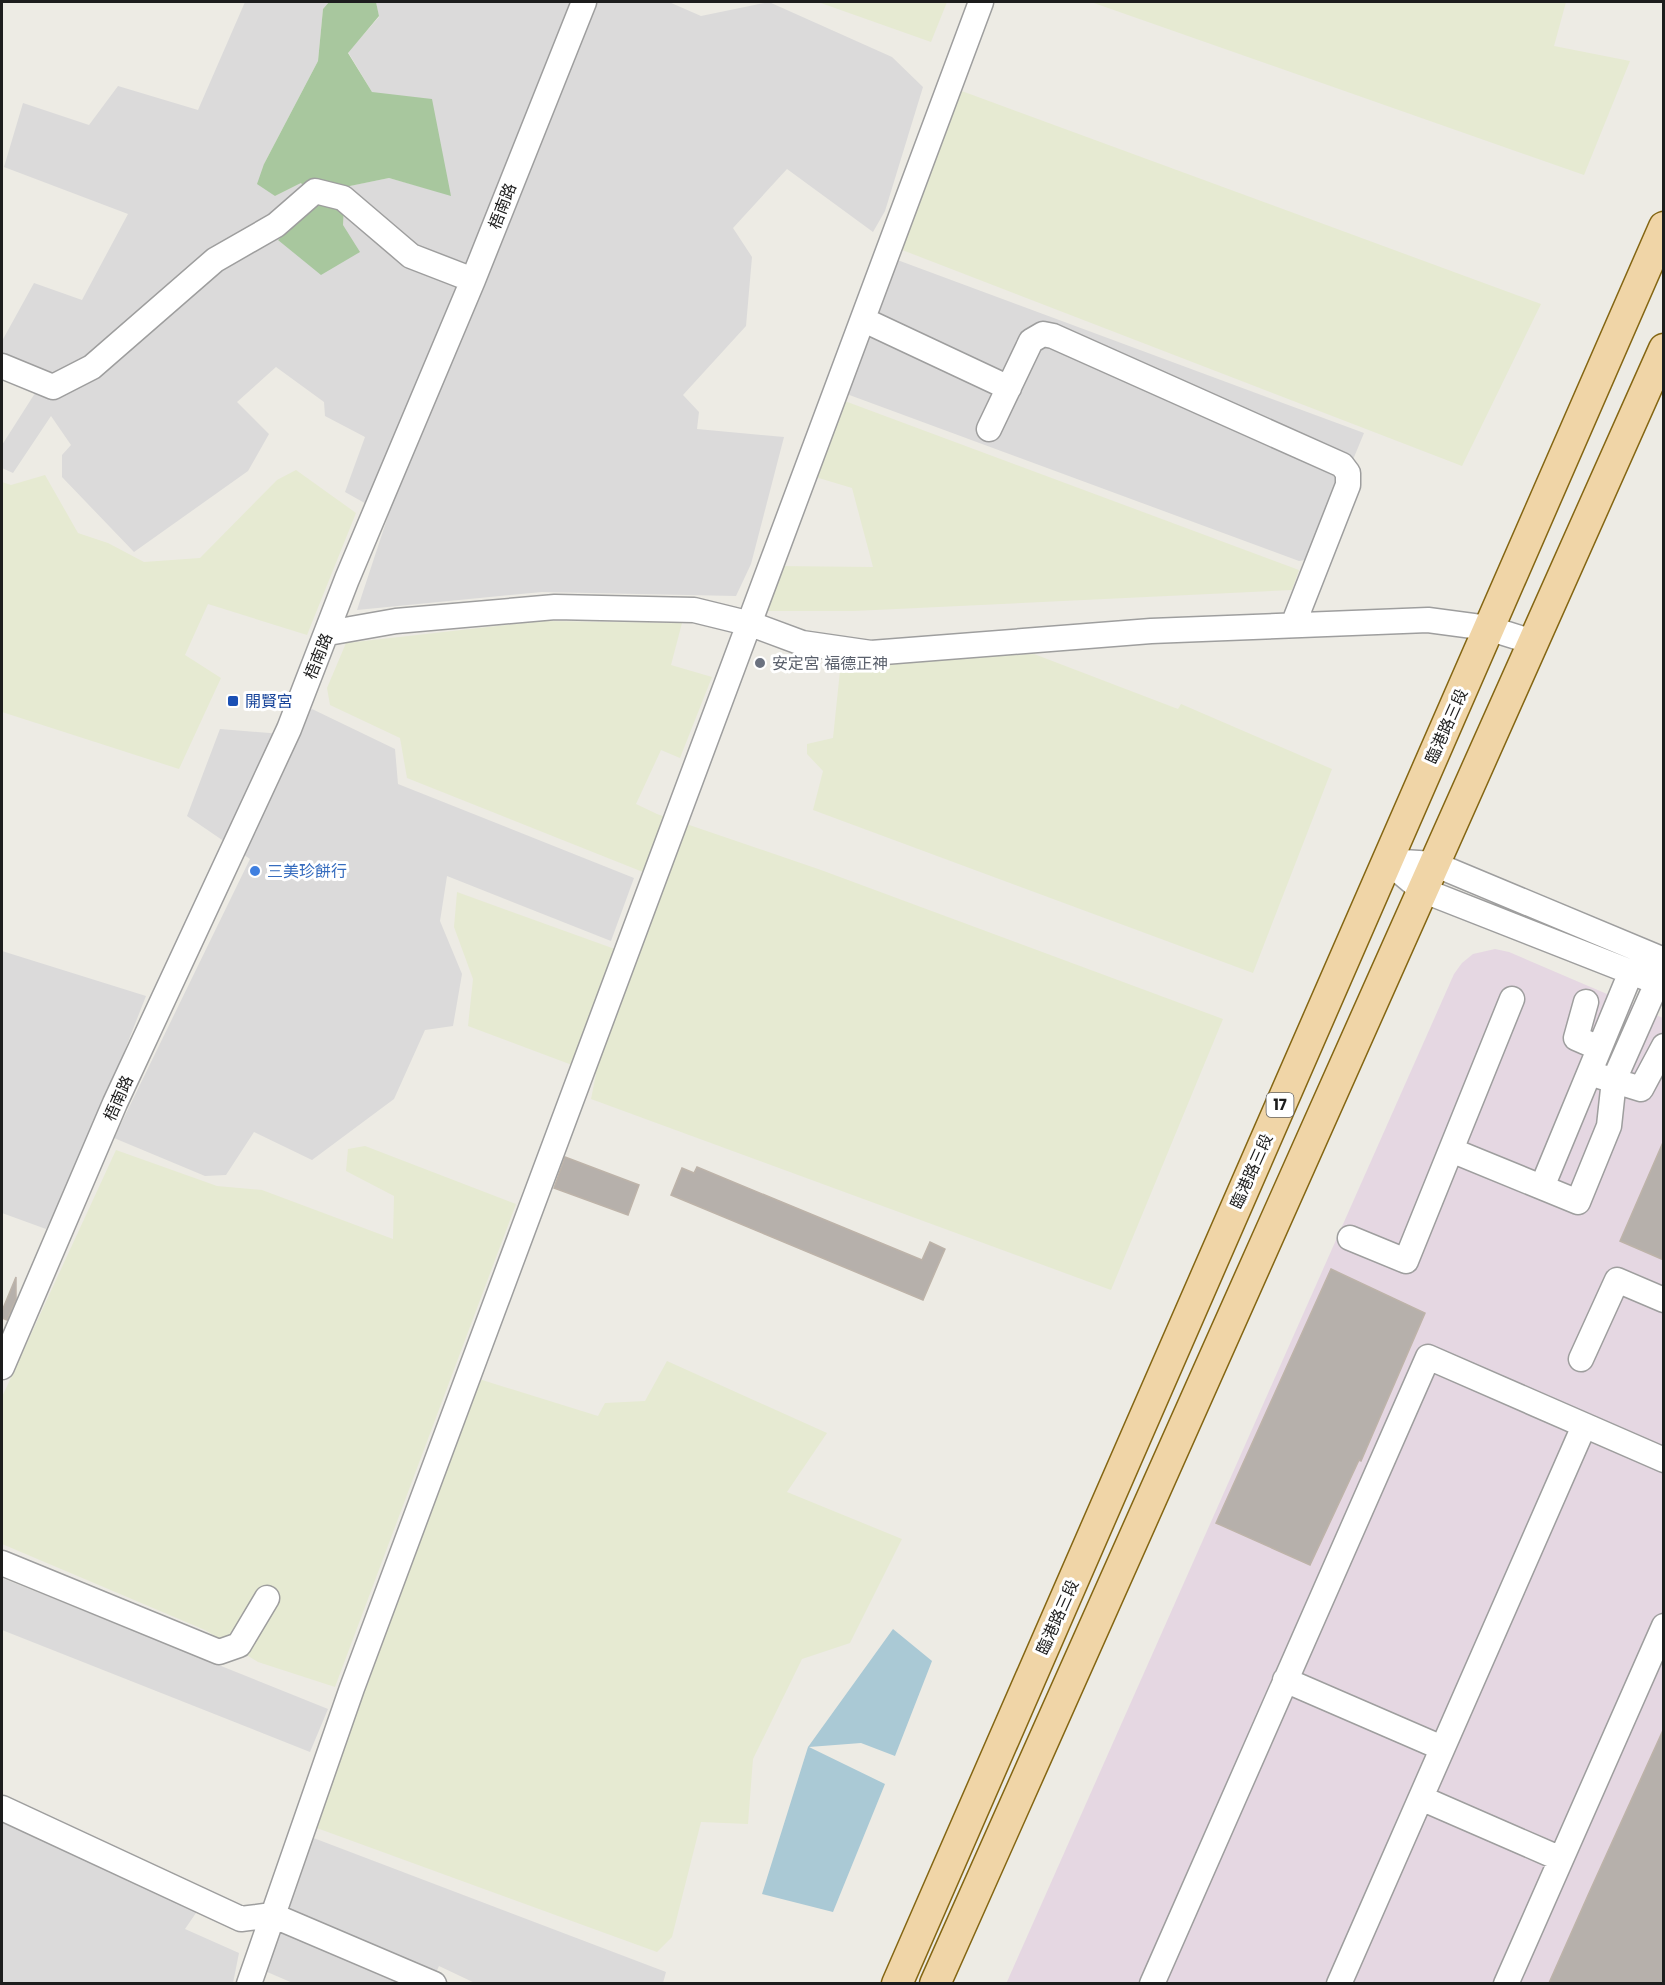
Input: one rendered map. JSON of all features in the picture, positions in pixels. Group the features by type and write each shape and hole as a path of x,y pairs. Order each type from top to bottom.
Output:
{"main road":[{"name":"臨港路三段","path":"897,1983 1664,227"},
{"path":"935,1983 1664,349"}],"street":[{"name":"梧南路","path":"2,1367 115,1103 289,729 347,579 473,280 584,2"},
{"path":"249,1983 357,1677 541,1179 751,624 981,2"},
{"path":"2,366 52,387 93,367 215,260 276,225 315,191 343,198 411,256 473,280"},
{"path":"864,320 1009,388"},
{"path":"989,429 1031,341 1043,334 1053,336 1342,465 1348,474 1348,485 1293,625"},
{"path":"328,633 396,621 555,607 694,610 751,624 802,643 871,653 1151,630 1428,620 1488,628 1533,642"},
{"path":"1387,861 1661,976"},
{"path":"1428,877 1631,972 1661,976"},
{"path":"1542,1187 1631,972"},
{"path":"1451,1150 1578,1202 1610,1126 1614,1080 1661,976"},
{"path":"1350,1238 1406,1261 1512,999"},
{"path":"1586,1002 1576,1038 1599,1048"},
{"path":"1588,1074 1641,1089 1664,1046"},
{"path":"1581,1359 1617,1280 1664,1300"},
{"path":"1152,1983 1428,1357 1664,1460"},
{"path":"1339,1983 1584,1426"},
{"path":"2,1563 219,1652 238,1645 267,1598"},
{"path":"1506,1983 1664,1626"},
{"path":"1286,1680 1442,1748"},
{"path":"1421,1798 1561,1859"},
{"path":"2,1808 241,1918 272,1914 434,1983"}],"shaded area":[{"path":"245,2 329,2 323,9 318,61 264,164 275,196 301,183 317,206 343,225 344,187 389,178 451,195 372,92 348,52 379,17 376,2 669,2 701,16 769,2 892,57 923,87 885,211 873,232 787,169 733,228 752,257 746,326 683,395 699,412 697,429 784,437 751,564 736,596 542,592 357,610 388,516 345,492 365,437 325,416 324,402 276,367 237,402 269,434 248,471 134,552 62,477 62,455 71,445 51,416 13,473 2,468 2,445 37,390 2,376 2,341 34,283 82,300 128,214 4,167 23,103 89,125 118,86 198,110"},
{"path":"892,258 1364,433 1312,559 1299,561 844,393"},
{"path":"312,709 395,749 398,784 634,878 611,941 447,876 440,921 462,974 453,1026 425,1030 394,1099 312,1160 254,1132 226,1175 205,1176 114,1138 250,859 187,816 220,729 282,734"},
{"path":"1495,949 1509,952 1663,1018 1663,1983 1006,1984 1454,974 1473,954"},
{"path":"2,951 146,996 82,1159 46,1229 2,1213"},
{"path":"2,1578 328,1709 310,1752 2,1630"},
{"path":"2,1818 198,1910 185,1929 239,1953 233,1983 2,1984"},
{"path":"303,1834 666,1972 663,1983 477,1984 439,1966 431,1983 295,1984 258,1968"}],"green space":[{"path":"329,2 376,2 379,16 348,53 372,92 432,99 451,196 389,178 345,187 343,225 360,252 321,275 278,240 317,206 301,183 275,196 257,184 264,164 318,61 323,9"},
{"path":"818,2 947,2 931,42"},
{"path":"1091,2 1566,2 1554,46 1630,61 1584,175"},
{"path":"959,90 1541,304 1462,466 897,248"},
{"path":"842,400 1299,570 1292,590 854,611 764,611 775,566 873,567 852,488 812,476"},
{"path":"296,470 356,513 307,635 208,604 185,655 221,678 179,769 2,712 2,482 11,485 45,475 78,533 108,543 144,562 200,558 277,480"},
{"path":"541,621 682,623 671,665 712,677 680,758 661,750 636,804 657,814 821,870 1223,1019 1111,1290 591,1099 596,1074 468,1026 473,979 454,927 457,892 637,957 663,880 407,778 400,738 330,705 327,688 346,643"},
{"path":"1034,654 1178,709 1181,704 1332,769 1253,973 813,810 823,771 807,754 807,744 833,738 841,661"},
{"path":"365,1146 516,1204 335,1687 258,1662 205,1630 2,1544 2,1397 116,1150 217,1186 262,1190 393,1239 394,1196 346,1171 348,1149"},
{"path":"667,1361 827,1433 787,1492 902,1539 850,1643 802,1659 753,1759 748,1824 701,1822 672,1937 657,1952 314,1827 479,1379 598,1416 605,1403 645,1401"}],"water":[{"path":"893,1629 932,1661 895,1756 861,1743 809,1747 885,1784 833,1912 762,1894 808,1747"}],"building":[{"path":"1664,1140 1664,1260 1620,1241"},
{"path":"565,1157 639,1185 628,1215 554,1188"},
{"path":"697,1167 922,1260 930,1242 945,1249 923,1300 671,1195 682,1168 694,1173"},
{"path":"1331,1269 1425,1313 1361,1461 1359,1460 1310,1565 1216,1523"},
{"path":"16,1277 16,1299 7,1320 2,1318 2,1311"},
{"path":"1664,1728 1664,1983 1549,1983 1589,1893"}],"place":[{"name":"安定宮 福德正神","path":"760,663"},
{"name":"開賢宮","path":"233,701"},
{"name":"三美珍餅行","path":"255,871"}]}
